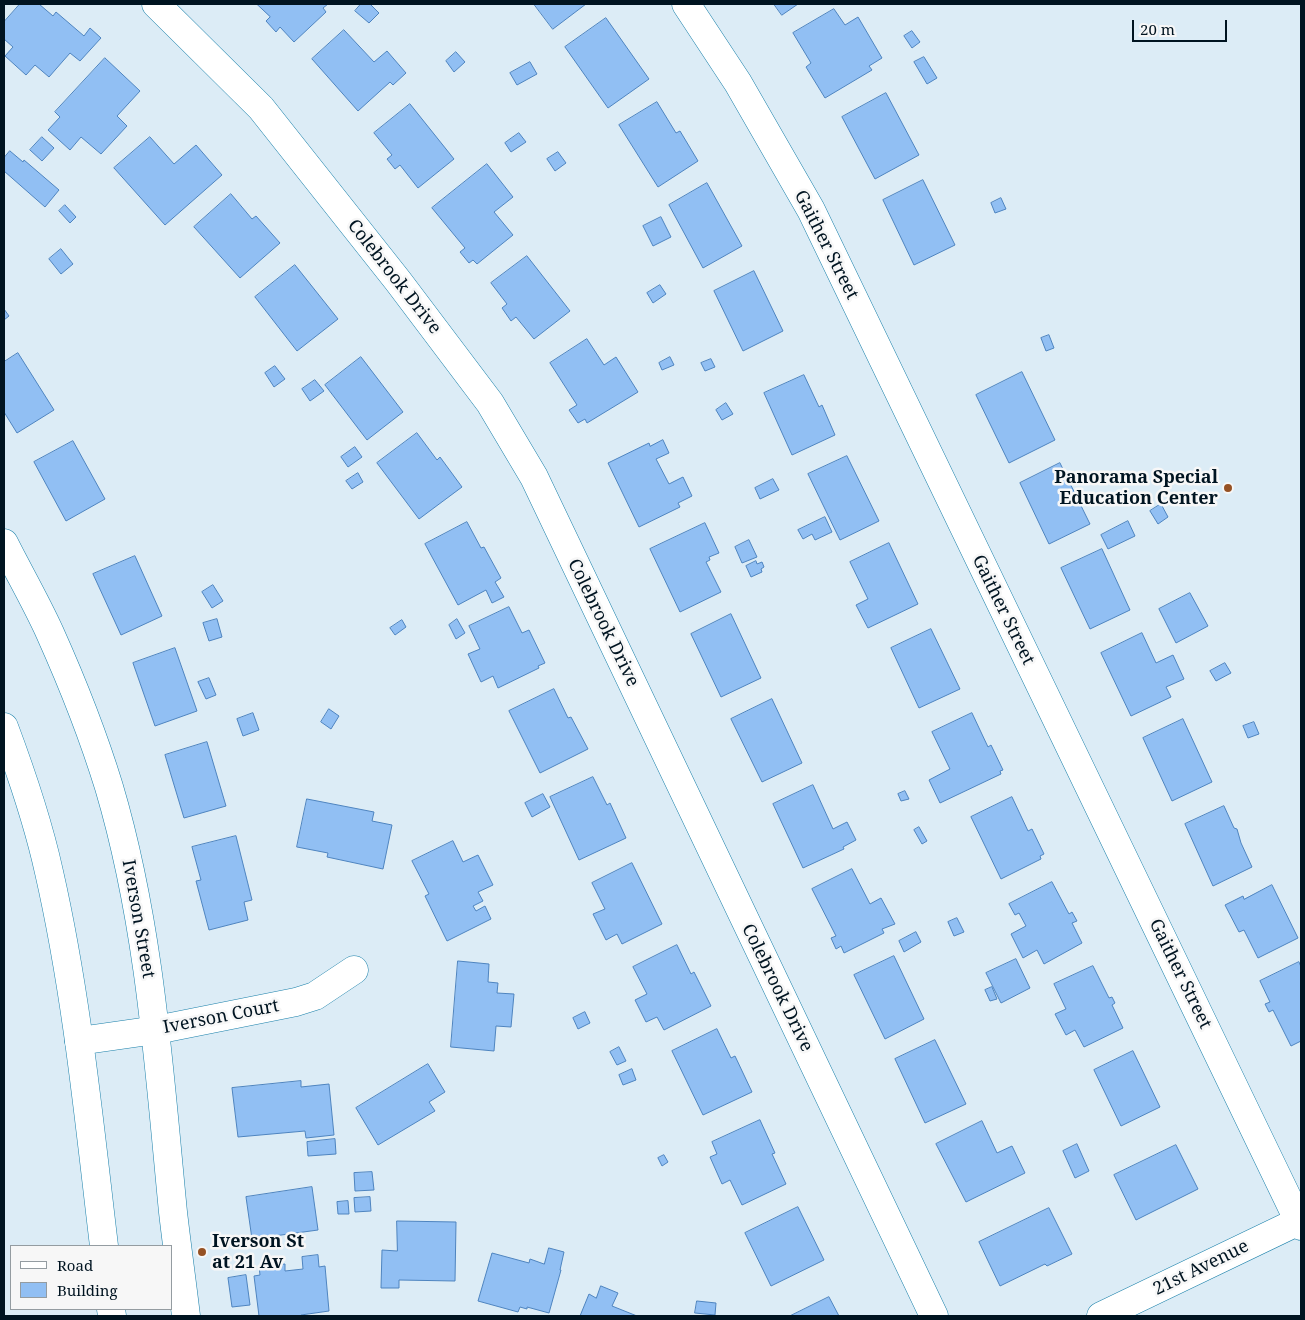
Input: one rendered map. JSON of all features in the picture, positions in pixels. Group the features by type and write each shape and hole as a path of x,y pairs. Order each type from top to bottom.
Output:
{"street":[{"name":"Colebrook Drive","path":"156,4 261,108 398,281 490,402 534,477 934,1316"},
{"name":"Gaither Street","path":"686,4 738,84 811,210 1301,1223"},
{"name":"Iverson Street","path":"4,543 49,632 79,704 109,786 128,862 143,937 156,1030 186,1316"},
{"path":"4,727 36,820 49,872 73,993 104,1245"},
{"name":"Iverson Court","path":"79,1041 156,1030 296,1002 315,996 354,970"},
{"name":"21st Avenue","path":"1101,1316 1301,1223"}],"building":[{"path":"20,4 39,4 53,16 56,12 84,36 90,28 101,38 80,61 70,53 49,77 35,65 26,75 5,56 13,47 4,39 4,22"},
{"path":"257,4 328,4 323,8 326,12 294,42 280,27 276,32 266,21 270,17"},
{"path":"361,4 370,4 379,13 369,23 355,11"},
{"path":"534,4 586,4 553,29"},
{"path":"774,4 798,4 782,15"},
{"path":"834,9 845,25 858,17 882,58 869,66 872,70 825,98 806,67 811,63 793,33"},
{"path":"606,18 649,79 608,108 565,47"},
{"path":"344,30 374,62 387,51 406,73 393,85 390,82 358,111 312,59"},
{"path":"912,31 920,42 912,48 904,36"},
{"path":"456,52 465,62 454,72 446,61"},
{"path":"924,57 937,78 927,84 914,62"},
{"path":"105,58 140,91 117,116 127,126 101,154 81,137 70,150 48,130 60,117 55,112"},
{"path":"530,62 537,74 517,85 510,73"},
{"path":"886,93 919,155 875,179 842,117"},
{"path":"657,102 676,133 680,131 698,161 658,187 619,125"},
{"path":"410,104 454,159 418,188 400,165 395,169 387,159 392,155 374,133"},
{"path":"519,133 526,142 511,152 505,143"},
{"path":"42,137 54,148 42,161 30,150"},
{"path":"150,137 174,164 196,145 222,175 165,225 114,168"},
{"path":"10,151 23,162 24,160 59,190 45,207 4,171 4,158"},
{"path":"558,152 566,163 555,171 547,159"},
{"path":"487,164 513,197 494,212 513,235 477,264 473,260 469,263 460,252 465,248 432,208"},
{"path":"923,180 955,245 914,265 883,200"},
{"path":"707,183 742,246 703,268 669,205"},
{"path":"231,194 252,219 256,216 280,243 240,278 194,227"},
{"path":"1001,198 1006,209 995,213 991,203"},
{"path":"65,205 76,217 70,223 59,211"},
{"path":"661,217 671,237 653,246 643,226"},
{"path":"61,249 73,264 61,274 49,259"},
{"path":"527,256 570,311 534,339 516,317 511,321 502,308 507,304 491,283"},
{"path":"295,265 338,319 297,351 255,297"},
{"path":"754,271 783,331 743,351 714,291"},
{"path":"660,285 666,294 653,303 647,293"},
{"path":"4,309 9,316 4,320"},
{"path":"1049,335 1054,348 1046,351 1041,338"},
{"path":"587,339 604,365 616,357 638,392 587,423 585,419 578,423 569,410 577,405 550,363"},
{"path":"18,353 54,410 17,433 4,412 4,362"},
{"path":"361,357 403,412 367,440 325,385"},
{"path":"670,357 674,365 662,370 659,363"},
{"path":"711,359 715,367 705,371 701,363"},
{"path":"275,366 285,379 274,387 265,373"},
{"path":"1022,372 1055,440 1009,463 976,395"},
{"path":"804,375 819,407 822,405 835,435 792,455 764,393"},
{"path":"315,380 324,391 310,401 302,389"},
{"path":"726,403 733,414 722,420 716,410"},
{"path":"417,433 437,460 440,457 462,487 419,519 377,463"},
{"path":"663,440 669,453 656,459 669,484 683,477 692,496 678,503 680,507 639,527 608,463 649,443 650,446"},
{"path":"73,441 105,499 66,521 34,462"},
{"path":"355,447 362,457 348,467 341,457"},
{"path":"847,456 879,521 840,540 808,474"},
{"path":"1060,463 1090,524 1049,544 1020,483"},
{"path":"358,473 363,482 352,489 346,481"},
{"path":"773,479 779,490 760,499 755,488"},
{"path":"1161,504 1168,517 1158,524 1150,511"},
{"path":"825,517 832,532 815,540 812,534 803,539 798,530"},
{"path":"1128,521 1135,536 1108,549 1101,535"},
{"path":"467,522 481,548 484,547 501,578 495,582 504,597 492,603 486,590 458,605 425,544"},
{"path":"705,523 719,553 709,557 710,560 706,562 721,592 680,612 650,549"},
{"path":"749,540 757,557 742,563 735,547"},
{"path":"889,543 918,604 868,628 856,605 868,599 850,562"},
{"path":"1102,549 1130,610 1090,629 1061,568"},
{"path":"135,556 162,616 121,635 93,574"},
{"path":"756,561 757,564 762,562 764,567 761,569 762,572 751,577 746,566"},
{"path":"213,585 223,601 212,608 202,592"},
{"path":"1190,593 1208,626 1176,643 1159,609"},
{"path":"509,607 522,633 529,630 545,663 538,666 539,668 498,688 493,676 481,682 468,654 480,649 469,626"},
{"path":"731,614 761,678 721,697 691,634"},
{"path":"217,619 222,637 209,641 203,623"},
{"path":"457,619 465,633 456,639 449,625"},
{"path":"402,620 406,627 395,635 390,628"},
{"path":"931,629 960,689 919,708 891,648"},
{"path":"1142,633 1156,663 1173,655 1184,679 1166,687 1171,697 1131,716 1101,653"},
{"path":"175,648 197,711 155,726 133,663"},
{"path":"1225,663 1231,673 1216,681 1210,671"},
{"path":"209,678 216,695 206,699 198,682"},
{"path":"554,689 568,718 571,717 588,749 540,773 509,711"},
{"path":"772,699 802,763 762,782 731,719"},
{"path":"329,709 339,716 331,729 321,722"},
{"path":"253,713 259,730 243,736 237,719"},
{"path":"972,713 988,747 991,745 1003,770 1000,771 1001,774 940,803 929,780 950,769 932,732"},
{"path":"1183,719 1212,782 1172,801 1143,738"},
{"path":"1254,722 1259,734 1248,738 1243,726"},
{"path":"207,742 226,806 184,818 165,755"},
{"path":"593,777 607,805 610,803 626,838 579,860 550,797"},
{"path":"813,785 833,829 847,822 856,840 843,847 844,849 803,868 773,804"},
{"path":"905,791 909,799 901,801 898,794"},
{"path":"543,794 550,807 532,817 525,803"},
{"path":"1012,797 1028,831 1032,829 1044,854 1040,856 1041,859 1001,879 971,817"},
{"path":"307,799 374,812 372,821 392,825 383,869 327,857 328,853 297,847"},
{"path":"1224,806 1234,828 1237,829 1252,867 1213,886 1185,824"},
{"path":"919,827 927,841 922,844 914,830"},
{"path":"236,836 252,900 244,902 248,920 209,930 196,881 201,880 192,847"},
{"path":"453,841 463,862 478,855 493,885 478,892 483,901 473,906 476,911 485,906 491,919 447,941 425,896 429,894 412,861"},
{"path":"632,863 662,924 622,944 617,934 606,940 593,914 605,909 592,883"},
{"path":"852,869 870,904 881,898 895,924 882,929 884,933 844,953 841,946 836,949 831,938 836,936 812,889"},
{"path":"1052,882 1069,914 1072,912 1077,921 1072,923 1082,943 1044,964 1037,950 1023,958 1011,934 1026,926 1019,913 1015,915 1009,904"},
{"path":"1272,885 1298,938 1258,958 1244,930 1239,932 1225,905 1243,896 1244,899"},
{"path":"957,918 964,932 954,936 948,922"},
{"path":"916,932 921,942 904,952 899,941"},
{"path":"677,945 691,974 694,972 711,1006 664,1030 657,1017 646,1022 635,1000 647,994 633,967"},
{"path":"894,956 924,1019 885,1039 854,975"},
{"path":"1016,959 1030,988 1001,1003 986,973"},
{"path":"458,961 489,964 488,982 498,983 497,993 514,994 511,1027 496,1026 494,1051 451,1047"},
{"path":"1299,962 1301,967 1301,1041 1291,1046 1273,1010 1269,1012 1265,1004 1270,1002 1260,981"},
{"path":"1093,966 1109,998 1112,997 1115,1003 1112,1005 1123,1028 1084,1047 1075,1030 1066,1035 1055,1014 1066,1009 1054,984"},
{"path":"992,987 997,999 990,1001 985,990"},
{"path":"585,1012 590,1023 578,1029 573,1018"},
{"path":"717,1029 731,1058 735,1056 752,1092 703,1115 672,1051"},
{"path":"935,1040 966,1104 925,1123 895,1059"},
{"path":"619,1047 626,1061 617,1065 610,1052"},
{"path":"1133,1051 1160,1107 1121,1126 1094,1070"},
{"path":"428,1064 445,1092 429,1102 435,1111 378,1145 356,1108"},
{"path":"632,1069 636,1080 623,1085 619,1075"},
{"path":"301,1081 301,1087 329,1084 334,1135 306,1138 305,1131 238,1137 232,1088"},
{"path":"760,1120 775,1153 772,1154 786,1184 742,1205 730,1180 722,1184 710,1157 717,1154 712,1142"},
{"path":"982,1121 997,1153 1012,1146 1025,1173 966,1202 936,1144"},
{"path":"335,1139 336,1154 308,1156 307,1142"},
{"path":"1077,1144 1089,1171 1075,1178 1063,1151"},
{"path":"1176,1145 1198,1189 1136,1220 1114,1175"},
{"path":"664,1155 668,1162 662,1166 658,1158"},
{"path":"372,1172 374,1190 355,1191 354,1173"},
{"path":"312,1187 318,1230 252,1239 246,1197"},
{"path":"370,1197 371,1211 355,1212 354,1198"},
{"path":"348,1201 349,1214 338,1214 337,1202"},
{"path":"798,1207 824,1260 771,1286 745,1233"},
{"path":"1049,1208 1072,1254 1047,1266 1045,1264 1000,1286 979,1242"},
{"path":"397,1221 456,1222 455,1281 399,1280 399,1288 381,1288 382,1250 397,1251"},
{"path":"549,1248 564,1252 549,1313 527,1307 527,1309 520,1307 518,1312 478,1301 492,1253 529,1263 530,1259 544,1264"},
{"path":"318,1255 319,1267 325,1266 329,1311 301,1316 259,1316 254,1276 260,1275 259,1266 285,1264 285,1271 303,1269 302,1257"},
{"path":"246,1275 250,1305 232,1307 228,1278"},
{"path":"601,1286 618,1293 612,1306 637,1316 580,1316 589,1294 596,1298"},
{"path":"829,1297 839,1316 790,1316"},
{"path":"697,1301 716,1303 715,1315 695,1313"}],"place":[{"name":"Panorama Special Education Center","path":"1228,488"},
{"name":"Iverson St at 21 Av","path":"202,1252"}]}
